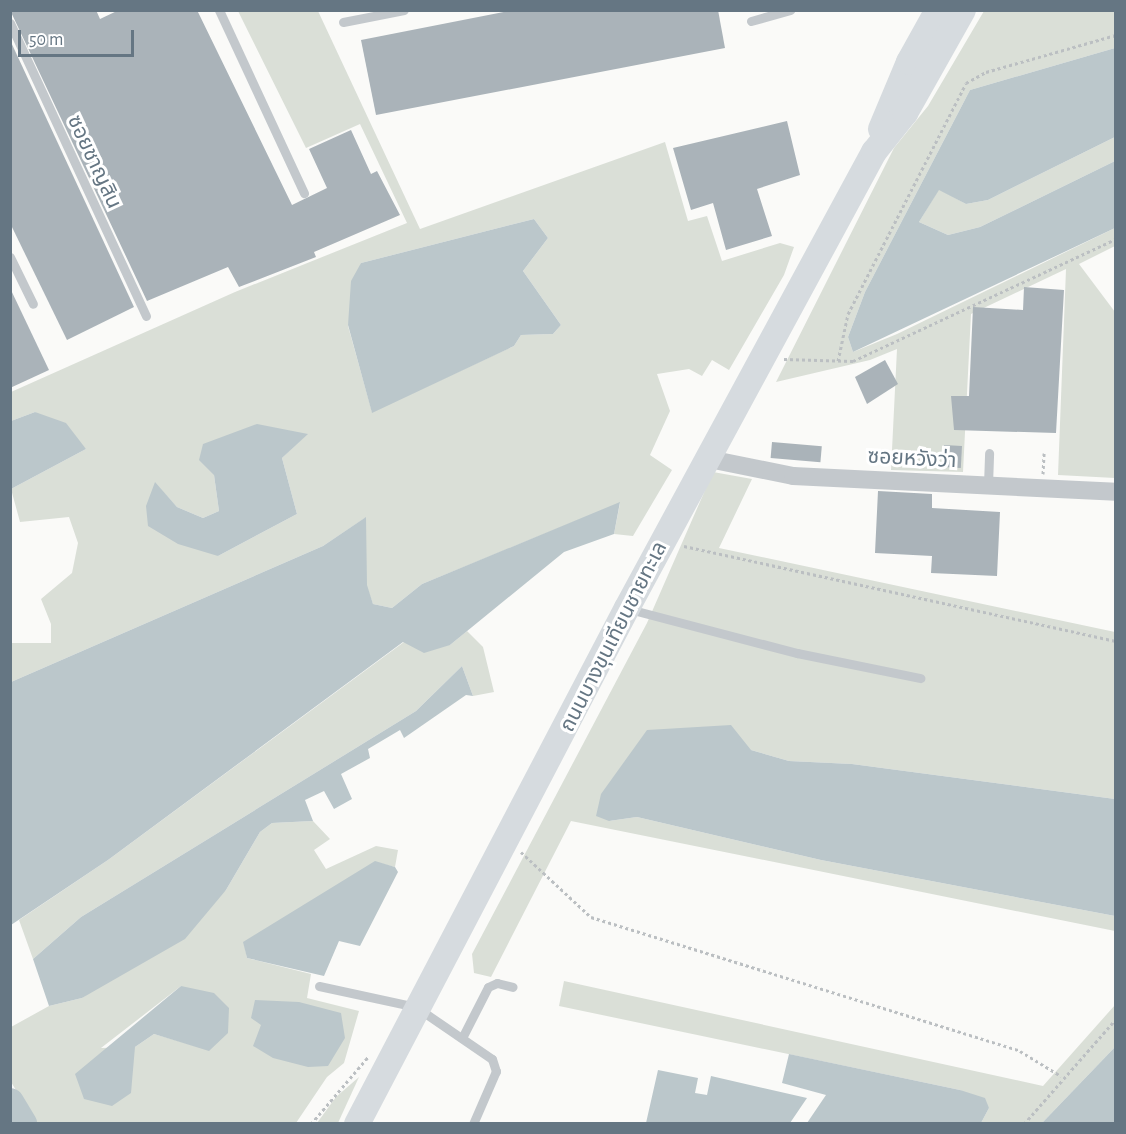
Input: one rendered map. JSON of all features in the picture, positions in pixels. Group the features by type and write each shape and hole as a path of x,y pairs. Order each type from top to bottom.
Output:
{"main road":[{"name":"ถนนบางขุนเทียนชายทะเล","path":"357,1124 416,1007 508,841 627,608 764,359 874,152 901,79 938,10"},
{"name":"ถนนบางขุนเทียนชายทะเล","path":"874,152 904,113 963,10"}],"street":[{"name":"ซอยหวังว่า","path":"709,459 793,476 1116,492"}],"lane":[{"path":"219,10 304,193"},
{"path":"343,22 404,10"},
{"path":"751,21 790,10"},
{"name":"ซอยชาญสิน","path":"10,23 146,316"},
{"path":"10,257 33,304"},
{"path":"988,485 989,453"},
{"path":"627,608 797,653 920,678"},
{"path":"462,1038 488,987 497,983 513,987"},
{"path":"319,986 416,1007 462,1038 495,1066 474,1124"}],"path":[{"path":"838,361 848,314 966,83 986,72 1116,34"},
{"path":"764,359 853,361 1116,239"},
{"path":"663,542 1116,641"},
{"path":"508,841 591,917 1020,1051 1061,1076"},
{"path":"1024,1124 1061,1076 1116,1019"}],"shaded area":[{"path":"238,11 318,11 420,229 665,142 688,221 707,216 722,261 780,243 794,247 784,275 729,370 712,360 702,376 689,369 657,374 670,411 650,455 672,470 633,536 614,534 620,503 422,584 392,608 373,604 366,585 365,518 323,546 11,682 11,643 51,643 51,624 41,599 72,573 78,543 69,517 20,522 11,489 86,449 35,412 11,421 11,392 235,292 407,223 360,124 306,148","holes":["534,219 548,238 523,271 561,325 553,334 521,335 514,346 372,412 348,326 361,263","307,434 282,458 297,514 218,556 155,483 177,507 203,518 219,511 214,475"]},
{"path":"984,11 1115,11 1115,48 970,90 865,292 848,337 853,352 897,334 1115,228 1115,246 1079,264 1115,312 1115,478 1058,475 1066,269 971,314 963,472 891,470 897,349 870,360 776,382 894,148 928,106"},
{"path":"1115,48 1115,137 988,200 966,204 939,190 919,222 948,235 980,227 1115,161 1115,228 853,352 848,337 865,292 970,90"},
{"path":"1115,137 1115,161 980,227 948,235 919,222 939,189 966,204 988,200"},
{"path":"534,219 548,238 523,271 561,325 553,334 521,335 514,346 372,413 348,325 351,281 361,263"},
{"path":"35,412 66,423 86,449 11,489 11,421"},
{"path":"257,424 308,434 282,458 297,514 218,556 178,544 148,526 146,506 155,482 177,507 203,518 219,511 214,475 199,460 203,444"},
{"path":"713,472 752,479 719,548 1115,632 1115,799 852,764 789,761 751,750 609,821 637,817 821,860 1115,916 1115,931 571,821 491,977 474,973 472,954 647,623"},
{"path":"620,502 614,534 564,552 450,645 424,653 403,642 108,860 11,925 11,682 323,546 366,517 367,585 373,604 392,608 422,584"},
{"path":"467,631 483,647 494,692 473,696 462,666 416,711 81,917 33,959 19,920 108,860 404,642 450,645"},
{"path":"462,666 473,696 466,695 404,738 400,730 368,749 370,758 341,774 352,799 334,809 324,791 305,800 313,821 272,823 260,832 226,890 185,939 82,998 49,1006 33,959 81,917 416,711"},
{"path":"731,725 751,750 789,761 852,764 1115,799 1115,916 821,860 637,817 609,821 596,816 601,794 647,730"},
{"path":"313,821 330,839 314,850 326,869 376,846 398,850 395,867 375,862 244,943 247,958 311,974 307,998 359,1011 344,1063 327,1077 296,1123 36,1123 11,1082 11,1027 49,1006 82,998 226,890 260,832 272,823","holes":["181,986 209,1050 154,1034 135,1047 101,1048"]},
{"path":"375,861 395,867 398,872 360,946 339,941 324,976 247,958 243,942"},
{"path":"564,981 1043,1086 1115,1005 1115,1047 1042,1123 981,1123 989,1108 960,1090 559,1006"},
{"path":"181,986 214,993 229,1008 228,1033 209,1051 154,1034 135,1047 131,1093 112,1106 84,1099 75,1074"},
{"path":"255,1000 299,1002 341,1013 345,1038 328,1066 308,1067 273,1058 253,1046 261,1025 251,1018"},
{"path":"1115,1047 1115,1123 1042,1123"},
{"path":"789,1054 960,1090 985,1098 989,1108 981,1123 807,1123 826,1095 782,1083"},
{"path":"658,1070 698,1078 695,1093 707,1095 711,1076 807,1098 790,1123 646,1123"},
{"path":"359,1077 338,1123 317,1123 336,1097"}],"building":[{"path":"10,10 96,10 100,19 119,10 197,10 292,205 327,188 309,149 351,130 371,174 377,171 400,215 314,252 316,257 239,287 228,267 147,301"},
{"path":"514,10 718,10 725,48 376,115 361,40"},
{"path":"10,40 134,307 67,340 10,223"},
{"path":"787,121 800,175 757,189 772,236 726,250 713,203 691,210 673,148"},
{"path":"1024,287 1064,290 1056,433 954,430 951,396 969,396 973,307 1023,310"},
{"path":"10,288 49,370 10,388"},
{"path":"885,360 898,384 867,404 855,377"},
{"path":"772,442 822,446 820,462 771,458"},
{"path":"944,445 962,446 961,468 943,467"},
{"path":"878,491 932,494 932,508 1000,512 997,576 931,573 932,556 875,553"}],"waterway":[{"path":"10,1102 23,1124"}]}
